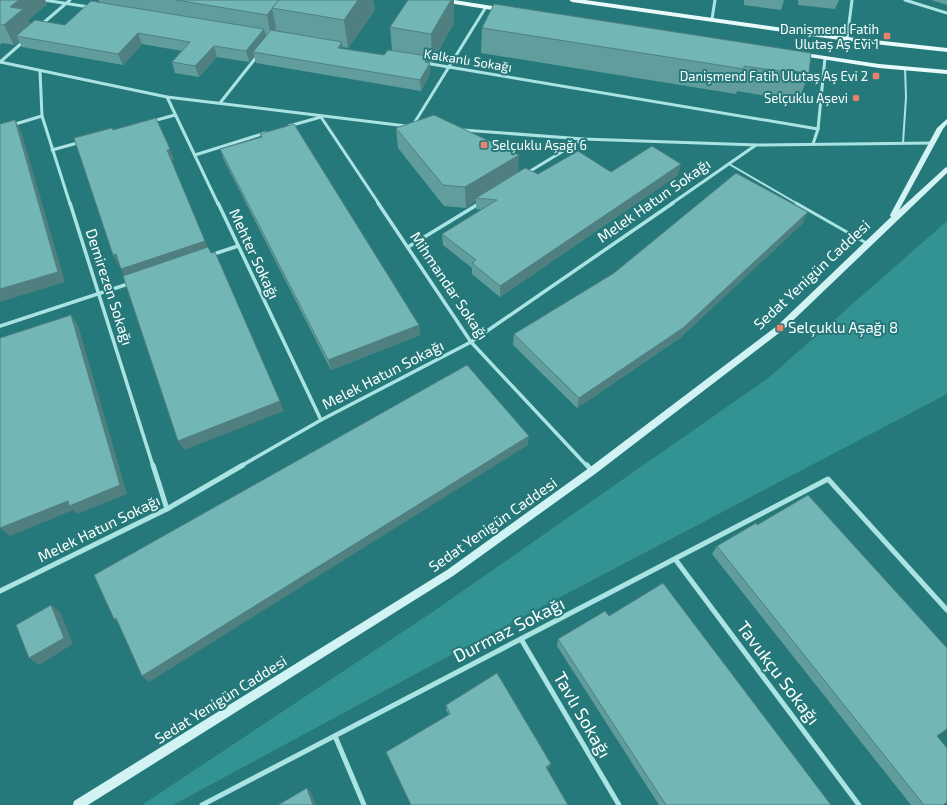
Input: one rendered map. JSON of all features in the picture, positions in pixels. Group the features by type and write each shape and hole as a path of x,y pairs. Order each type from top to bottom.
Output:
{"main road":[{"path":"442,0 510,10"},
{"path":"572,0 611,3 847,39 947,50"},
{"path":"794,54 947,72"}],"street":[{"path":"44,0 96,8"},
{"path":"42,25 70,0"},
{"path":"712,19 715,0"},
{"path":"847,39 852,0"},
{"path":"905,0 947,13"},
{"path":"412,127 486,7"},
{"path":"0,62 30,35"},
{"path":"220,103 262,50"},
{"path":"813,144 818,129 825,58"},
{"path":"0,62 167,97 321,117 420,127"},
{"name":"Kalkanlı Sokağı","path":"418,62 818,129"},
{"name":"Demirezen Sokağı","path":"40,71 42,116 167,509"},
{"name":"Mehter Sokağı","path":"167,97 321,420"},
{"path":"152,122 175,115"},
{"path":"7,126 42,116"},
{"path":"284,128 321,117"},
{"name":"Mihmandar Sokağı","path":"321,117 471,342 592,471"},
{"path":"890,222 940,128 947,121"},
{"path":"457,130 583,139 757,145 932,143"},
{"path":"195,154 269,132"},
{"path":"522,176 583,139"},
{"path":"52,150 83,141"},
{"name":"Melek Hatun Sokağı","path":"0,592 167,509 321,420 471,342 757,145"},
{"path":"890,222 947,170"},
{"path":"408,247 482,201"},
{"name":"Sedat Yenigün Caddesi","path":"78,805 450,573 592,471 780,328 890,222"},
{"path":"209,256 238,246"},
{"path":"0,326 136,281"},
{"name":"Durmaz Sokağı","path":"202,805 828,479 947,610"},
{"name":"Tavukçu Sokağı","path":"675,559 859,805"},
{"name":"Tavlı Sokağı","path":"522,639 619,805"},
{"path":"335,736 364,805"}],"lane":[{"path":"903,143 906,97 905,68"},
{"path":"729,164 868,244"}],"green space":[{"path":"947,221 947,394 486,636 173,805 142,805 434,611 767,379"}],"building":[{"path":"0,0 19,0 10,7 23,9 4,25 0,24"},
{"path":"176,0 279,0 267,15"},
{"path":"279,0 358,0 344,20 272,8"},
{"path":"408,0 451,0 431,34 390,27"},
{"path":"91,1 264,29 246,51 214,46 195,66 172,62 190,42 138,33 118,54 16,36 35,20 65,25"},
{"path":"494,4 811,53 809,74 744,66 744,69 482,28"},
{"path":"271,30 342,42 338,48 384,55 388,50 428,56 425,62 430,63 420,80 253,52"},
{"path":"434,115 519,155 465,187 443,185 396,128"},
{"path":"156,118 170,149 167,150 205,241 121,269 116,254 113,255 74,138 112,128 113,130"},
{"path":"15,120 58,272 0,289 0,124"},
{"path":"294,124 419,325 328,360 220,149 262,137 260,134"},
{"path":"652,146 681,164 500,286 472,263 476,260 442,234 497,200 476,198 525,168 538,174 578,151 611,172"},
{"path":"736,173 808,212 683,328 579,398 514,334 614,273"},
{"path":"208,247 211,253 215,252 280,401 178,441 123,276"},
{"path":"71,315 120,485 69,506 68,501 0,528 0,338"},
{"path":"467,365 529,436 142,676 116,618 114,619 94,575"},
{"path":"808,495 947,648 947,729 937,736 947,748 947,802 943,805 924,805 717,546 756,523 757,525"},
{"path":"663,583 831,805 666,805 558,639 605,611 609,616"},
{"path":"51,605 64,638 29,658 16,625"},
{"path":"497,673 551,764 546,767 568,805 411,805 386,752 450,714 446,705"},
{"path":"307,788 313,805 278,805"}],"place":[{"name":"Danişmend Fatih Ulutaş Aş Evi 1","path":"887,36"},
{"name":"Danişmend Fatih Ulutaş Aş Evi 2","path":"876,76"},
{"name":"Selçuklu Aşevi","path":"856,98"},
{"name":"Selçuklu Aşağı 6","path":"484,145"},
{"name":"Selçuklu Aşağı 8","path":"780,328"}]}
